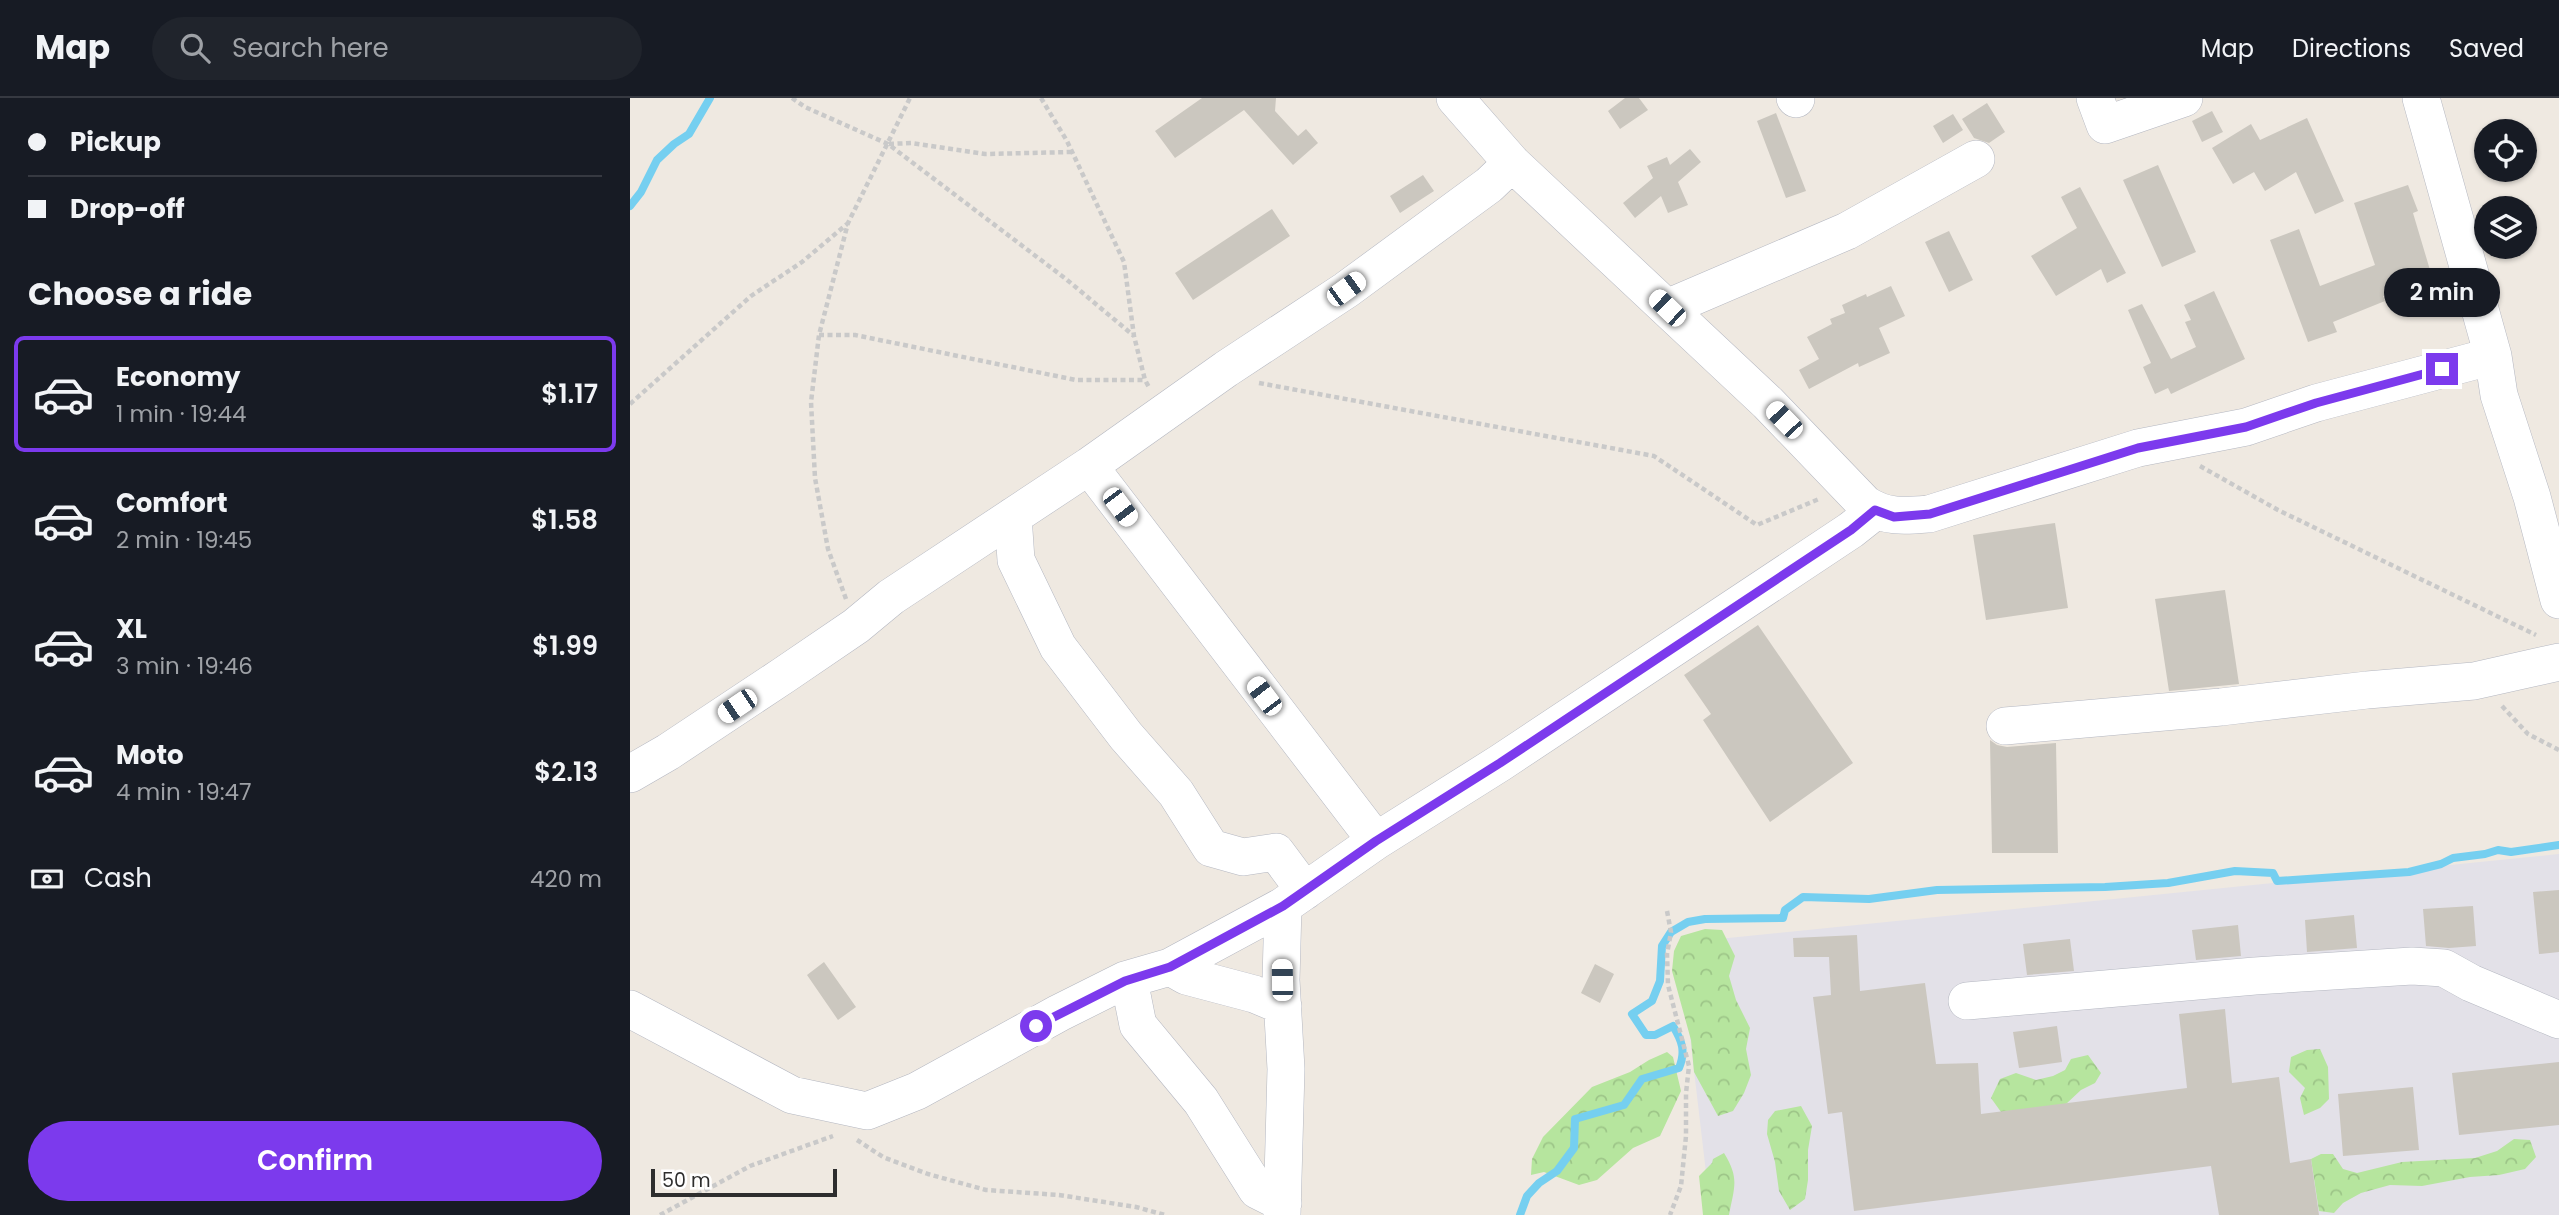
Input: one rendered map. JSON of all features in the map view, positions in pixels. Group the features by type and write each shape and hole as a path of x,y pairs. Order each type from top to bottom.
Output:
{"street":[{"path":"1455,98 1511,163 1768,403 1870,507 1894,517 1930,514 2138,448 2246,427 2316,403 2493,356"},
{"path":"2095,98 2105,125 2184,98"},
{"path":"2421,98 2493,356 2499,395 2532,497 2559,600"},
{"path":"1667,308 1847,231 1976,159"},
{"path":"630,774 668,752 856,626 891,597 1090,466 1226,369 1367,275 1489,185 1511,163"},
{"path":"1090,466 1376,841"},
{"path":"630,1009 792,1096 857,1121 1059,1013 1125,981 1170,967 1294,898 1376,841 1522,748 1851,530 1870,507"},
{"path":"1013,516 1016,560 1058,647 1126,736 1176,793 1211,848 1243,857 1276,852 1294,898"},
{"path":"2005,726 2221,707 2484,679 2556,664"},
{"path":"1282,1209 1286,1069 1281,936 1284,911 1294,898"},
{"path":"1967,1000 2412,966 2444,968 2471,983 2559,1020"},
{"path":"1170,967 1186,975 1254,994 1283,1006"},
{"path":"1125,981 1131,990 1138,1025 1201,1101 1257,1190 1282,1209"}],"path":[{"path":"792,98 805,107 888,144 1066,279 1134,336"},
{"path":"856,626 828,549 815,478 811,402 819,335 848,223 909,98"},
{"path":"1041,98 1073,152 1124,262 1134,336 1145,380 1166,413"},
{"path":"888,144 911,143 985,154 1073,152"},
{"path":"630,404 751,296 802,262 848,223"},
{"path":"819,335 855,335 1076,380 1145,380"},
{"path":"1226,369 1236,381 1654,456 1757,525 1822,498 1870,507"},
{"path":"2173,441 2181,455 2239,490 2543,639 2556,664"},
{"path":"2484,679 2503,708 2528,734 2559,750"},
{"path":"1667,911 1671,932 1667,954 1668,985 1689,1066 1681,1186 1670,1215"},
{"path":"660,1215 750,1166 857,1121 863,1146 883,1157 928,1174 986,1189 1059,1195 1136,1207 1166,1215"}],"shaded area":[{"path":"2559,854 2559,1215 1711,1215 1679,943"}],"green space":[{"path":"1705,929 1722,930 1735,956 1729,976 1736,1000 1750,1028 1746,1049 1751,1075 1733,1111 1718,1116 1694,1072 1691,1040 1672,971 1674,951 1681,936"},
{"path":"2320,1049 2328,1067 2329,1099 2320,1108 2304,1115 2300,1098 2305,1088 2289,1072 2291,1057 2307,1050"},
{"path":"1667,1052 1673,1057 1681,1091 1660,1136 1633,1148 1597,1180 1579,1185 1544,1172 1531,1175 1532,1159 1543,1137 1592,1087 1630,1072"},
{"path":"2088,1055 2101,1073 2095,1083 2081,1090 2066,1104 2001,1112 1991,1098 2000,1079 2016,1073 2036,1080 2053,1076 2065,1070 2071,1059"},
{"path":"1801,1106 1812,1126 1808,1150 1808,1180 1805,1199 1790,1210 1779,1191 1767,1134 1768,1120 1775,1111"},
{"path":"2514,1139 2530,1140 2536,1157 2525,1169 2422,1186 2390,1185 2361,1193 2343,1203 2334,1213 2319,1211 2311,1159 2321,1154 2333,1154 2343,1169 2357,1173 2402,1162 2475,1158 2497,1151"},
{"path":"1724,1153 1734,1177 1729,1215 1703,1215 1699,1176 1713,1159"}],"building":[{"path":"1202,98 1276,98 1275,111 1298,136 1306,129 1318,143 1293,165 1244,110 1175,158 1155,131"},
{"path":"1625,98 1639,98 1648,110 1620,129 1608,111"},
{"path":"1987,103 2005,132 1989,143 1974,138 1962,119"},
{"path":"2212,111 2223,132 2202,142 2192,121"},
{"path":"1776,113 1806,191 1786,198 1757,121"},
{"path":"1953,114 1963,130 1943,143 1933,126"},
{"path":"2307,118 2344,201 2315,214 2296,172 2265,191 2254,172 2233,184 2212,148 2251,124 2260,140"},
{"path":"1690,149 1701,162 1678,182 1688,205 1668,213 1661,196 1635,218 1623,203 1653,178 1647,166 1667,157 1670,165"},
{"path":"2158,165 2196,252 2162,267 2123,180"},
{"path":"1423,175 1434,191 1400,213 1390,196"},
{"path":"2408,185 2418,211 2413,213 2433,280 2383,296 2385,301 2333,322 2337,332 2308,342 2270,240 2299,229 2320,286 2375,265 2354,203"},
{"path":"2080,187 2126,273 2107,283 2101,269 2056,296 2031,256 2077,228 2061,197"},
{"path":"1272,209 1290,236 1193,300 1175,273"},
{"path":"1949,231 1973,280 1949,292 1925,242"},
{"path":"1891,286 1905,316 1879,328 1890,353 1859,367 1858,363 1809,389 1799,370 1819,359 1807,337 1832,324 1830,319 1845,313 1842,305"},
{"path":"2214,291 2245,359 2171,394 2168,388 2155,394 2143,367 2151,363 2128,310 2142,304 2171,359 2196,347 2185,322 2191,320 2184,305"},
{"path":"2055,523 2068,608 1986,620 1973,535"},
{"path":"2225,590 2239,684 2169,691 2155,599"},
{"path":"1758,625 1853,763 1770,822 1703,720 1711,714 1684,675"},
{"path":"1990,740 2007,747 2056,743 2058,853 1992,853"},
{"path":"2559,890 2559,952 2539,954 2533,892"},
{"path":"2473,906 2476,946 2426,946 2423,909"},
{"path":"2354,915 2357,948 2307,952 2305,920"},
{"path":"2238,925 2241,956 2196,960 2192,930"},
{"path":"1857,935 1860,991 1925,983 1936,1064 1978,1063 1981,1114 2187,1088 2179,1014 2225,1009 2232,1083 2279,1077 2290,1163 2311,1159 2319,1215 2219,1215 2211,1166 1854,1211 1842,1112 1828,1114 1813,997 1831,995 1829,957 1794,957 1793,938"},
{"path":"2070,939 2074,971 2027,975 2023,944"},
{"path":"824,962 856,1007 838,1020 807,975"},
{"path":"1595,964 1614,974 1600,1003 1581,993"},
{"path":"2057,1026 2062,1062 2019,1068 2013,1032"},
{"path":"2559,1062 2559,1125 2459,1135 2452,1073"},
{"path":"2413,1087 2419,1150 2343,1156 2338,1094"}],"waterway":[{"path":"630,206 641,192 657,160 689,134 710,98"},
{"path":"1520,1215 1527,1196 1539,1183 1557,1171 1574,1148 1575,1119 1624,1105 1642,1079 1679,1068 1682,1046 1673,1026 1655,1035 1646,1035 1632,1014 1652,1001 1660,981 1662,946 1671,932 1688,922 1705,919 1783,918 1785,910 1803,897 1869,899 1937,890 2105,887 2168,883 2235,871 2273,873 2277,881 2293,880 2409,872 2453,858 2498,850 2511,852 2559,845"}],"route":[{"path":"1036,1026 1125,981 1170,967 1283,906 1376,841 1500,763 1851,530 1875,510 1894,517 1930,514 2138,448 2246,427 2316,403 2442,369"}]}
